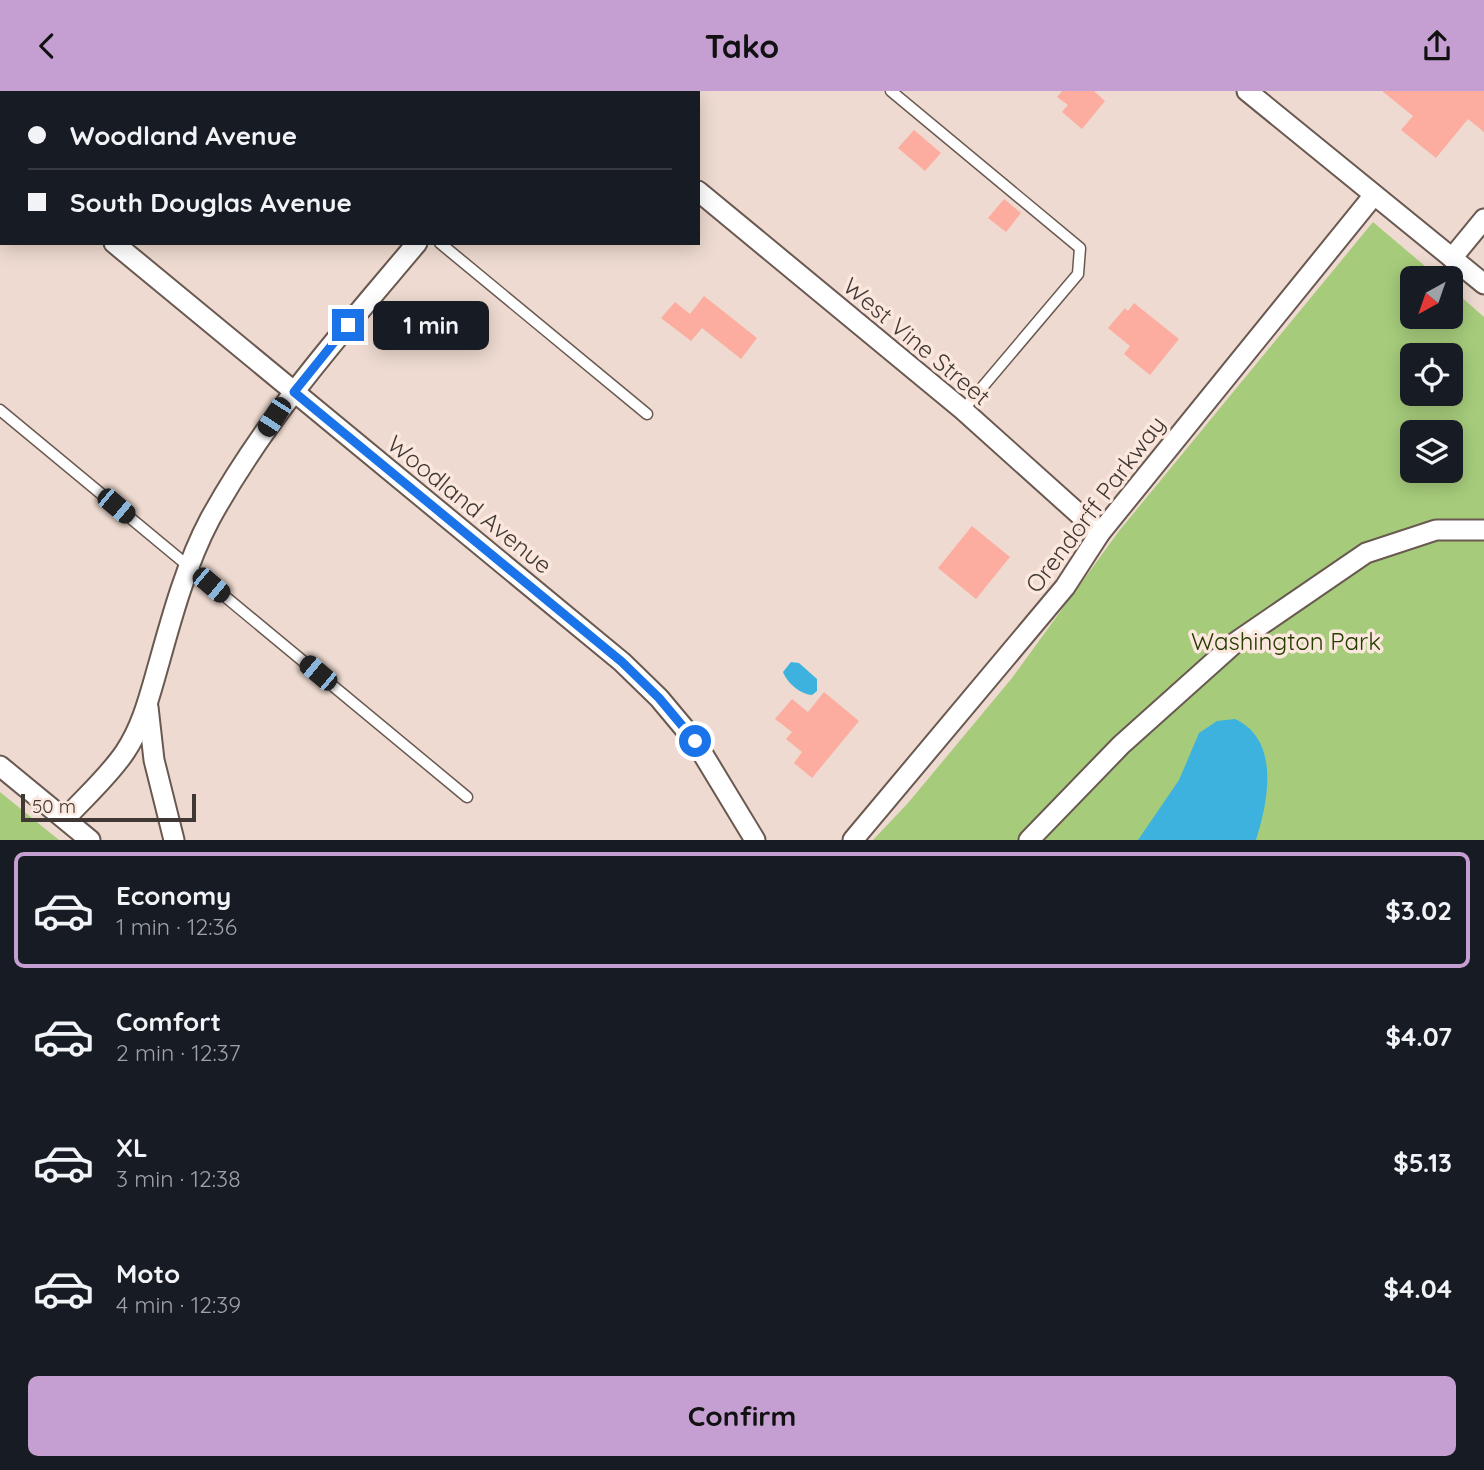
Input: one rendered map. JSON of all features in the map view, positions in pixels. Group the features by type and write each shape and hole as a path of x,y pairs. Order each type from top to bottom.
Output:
{"street":[{"path":"1247,91 1484,284"},
{"name":"West Vine Street","path":"700,193 963,410 1100,533"},
{"name":"Orendorff Parkway","path":"853,840 1065,586 1100,533 1374,195"},
{"path":"1452,258 1484,219"},
{"name":"Woodland Avenue","path":"116,245 622,662 659,698 695,741 755,840"},
{"path":"65,819 104,779 126,751 148,706 190,567 209,521 222,499 274,417 415,245"},
{"path":"1029,840 1121,745 1236,642 1366,553 1436,530 1484,530"},
{"path":"148,706 154,760 174,840"},
{"path":"0,766 90,840"}],"lane":[{"path":"891,91 1080,248 1078,274 963,410"},
{"path":"442,245 647,414"},
{"path":"0,410 467,797"}],"green space":[{"name":"Washington Park","path":"1373,222 1425,266 1400,266 1400,329 1463,329 1463,299 1484,317 1484,840 873,840 908,803 1012,678 1119,531"},
{"path":"0,792 59,840 0,840"}],"water":[{"path":"791,662 799,663 817,679 817,691 812,695 799,690 785,676 783,672"},
{"path":"1235,719 1250,729 1265,756 1267,791 1256,840 1138,840 1179,780 1199,733 1217,721"}],"building":[{"path":"1062,91 1094,91 1105,101 1082,129 1062,112 1068,105 1057,97"},
{"path":"1382,91 1484,91 1484,132 1468,119 1436,158 1401,130 1413,116"},
{"path":"914,130 941,153 925,171 898,148"},
{"path":"1004,199 1021,213 1006,232 988,218"},
{"path":"704,296 757,338 741,359 702,328 691,341 661,318 675,302 690,314"},
{"path":"1134,303 1179,339 1150,375 1124,354 1130,346 1108,328 1125,308 1128,311"},
{"path":"972,526 1010,557 976,599 938,568"},
{"path":"824,692 859,721 812,778 794,763 802,752 786,739 792,732 775,719 792,699 808,712"}],"route":[{"path":"348,325 294,392 622,662 659,698 695,741"}]}
